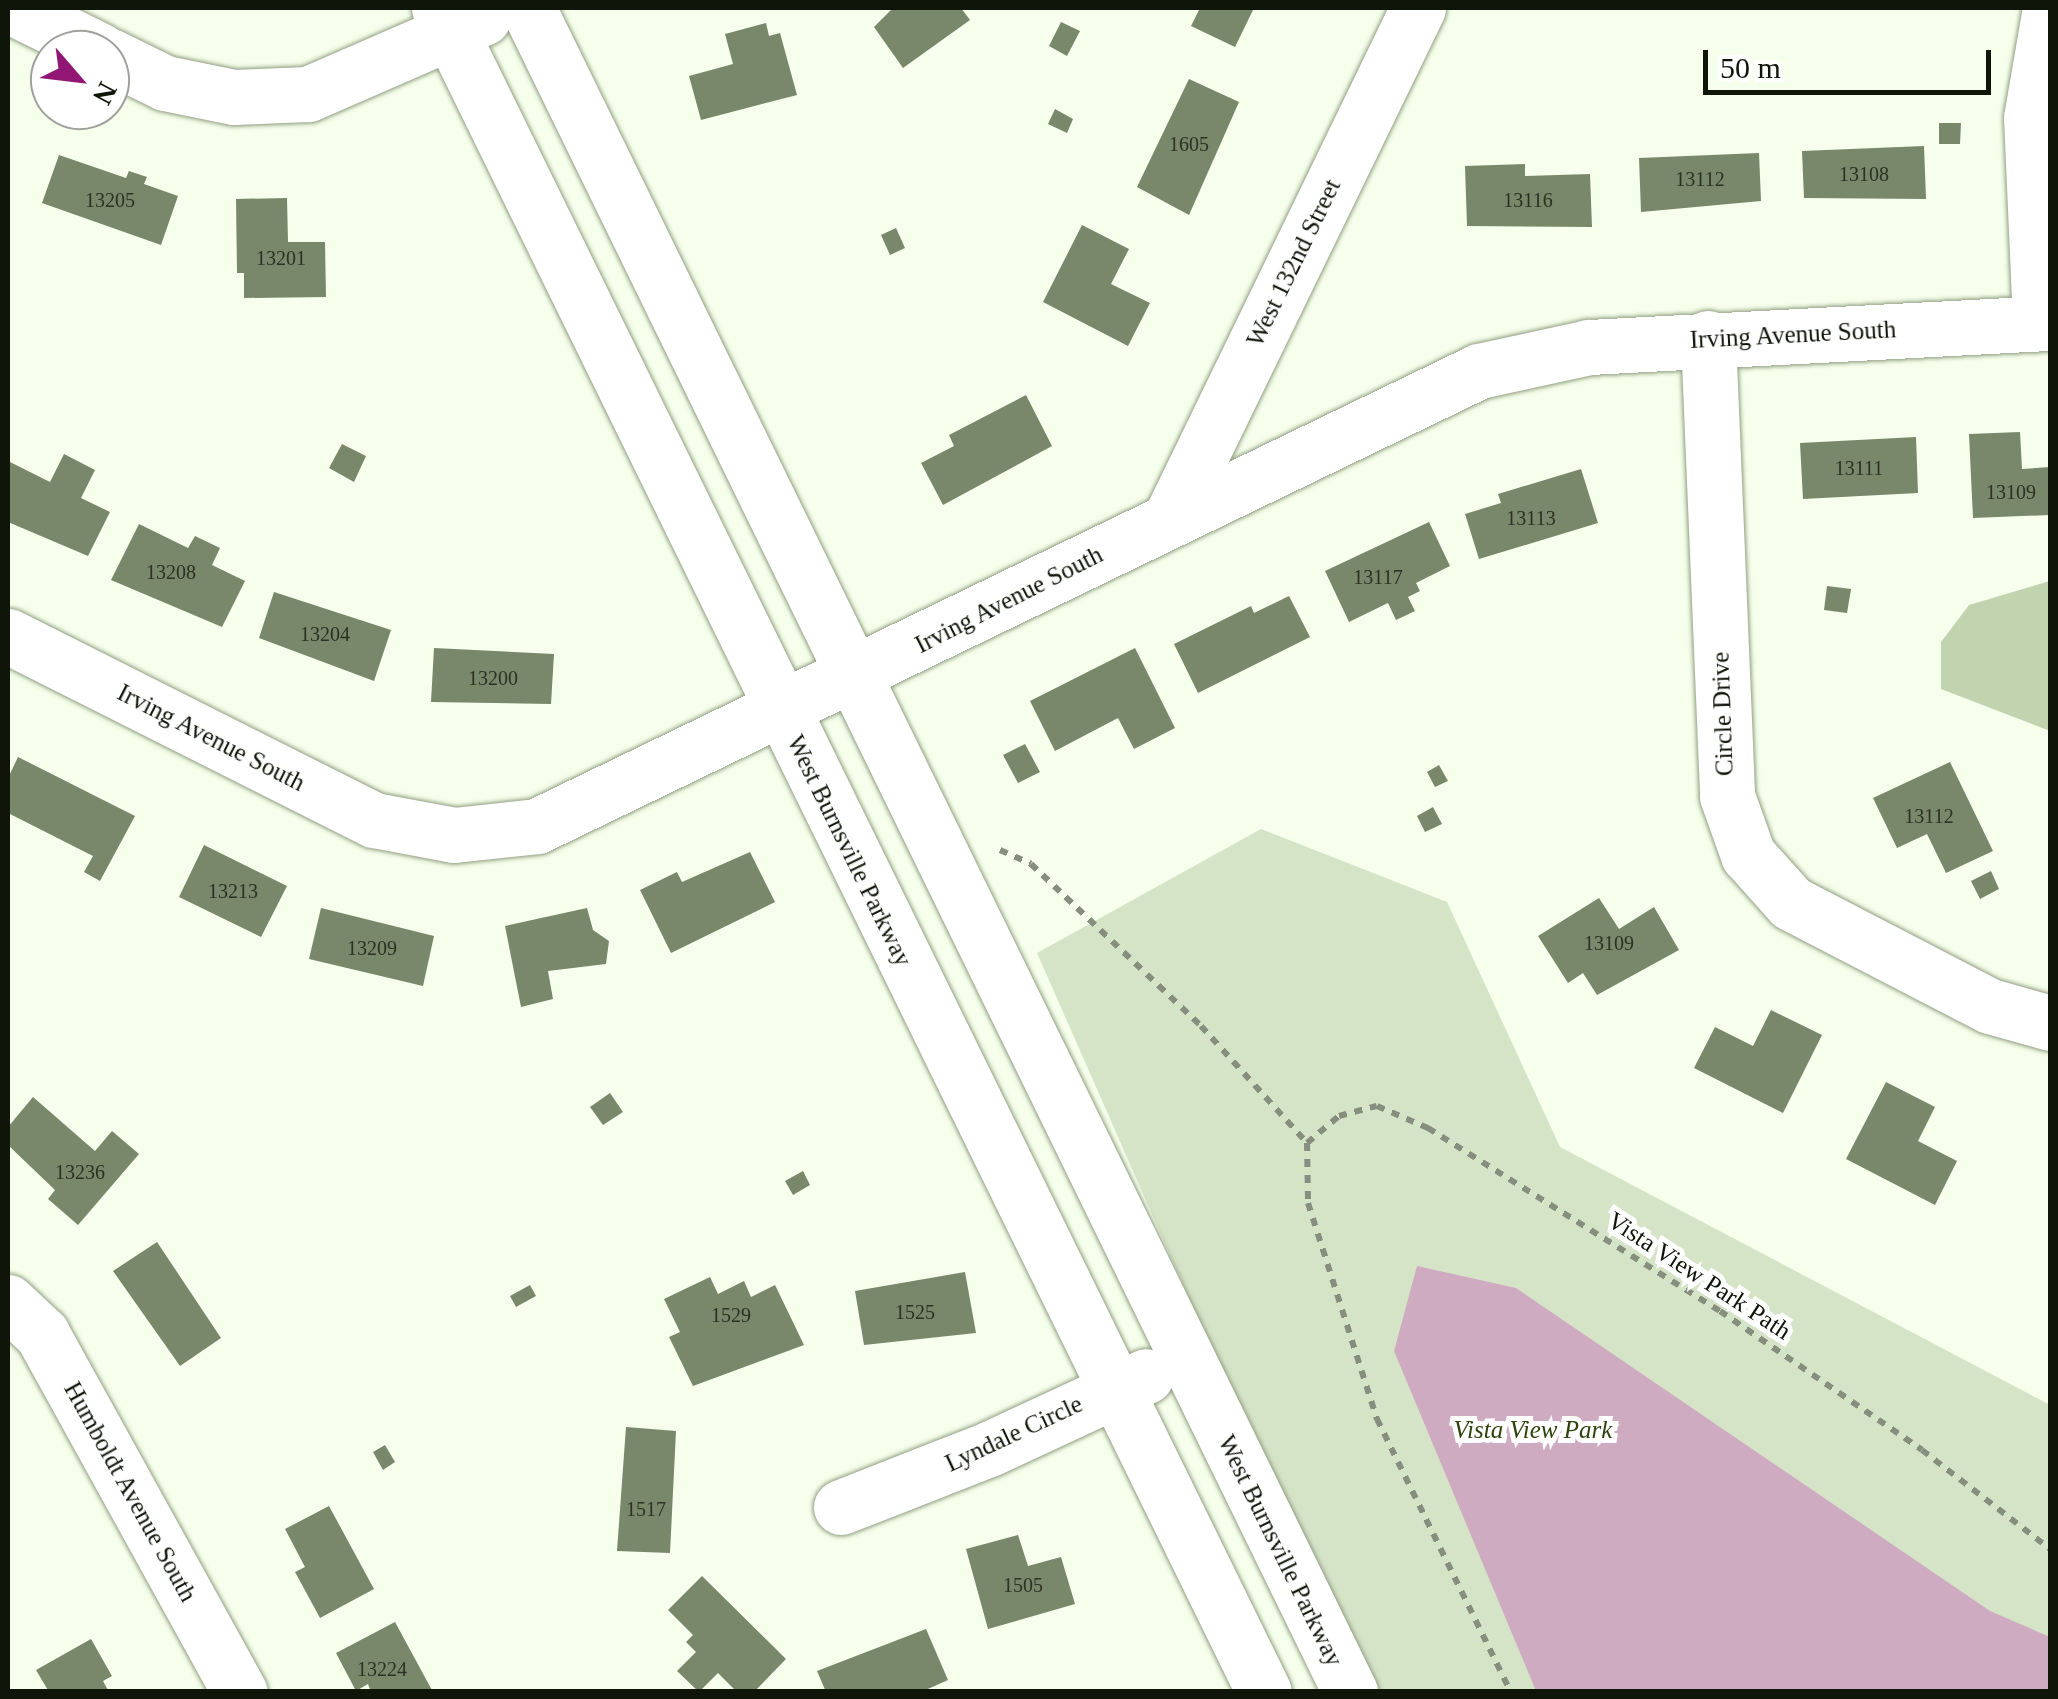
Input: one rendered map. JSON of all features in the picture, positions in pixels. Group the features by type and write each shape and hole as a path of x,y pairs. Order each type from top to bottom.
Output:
{"street":[{"path":"14,8 58,30"},
{"path":"130,66 164,83 234,98 308,94 445,20 508,8"},
{"name":"West Burnsville Parkway","path":"528,8 1350,1692"},
{"name":"West 132nd Street","path":"1170,519 1418,8"},
{"path":"2045,323 2031,118 2050,8"},
{"name":"West Burnsville Parkway","path":"445,20 1264,1692"},
{"name":"Irving Avenue South","path":"8,636 374,820 454,834 536,826 856,676 1479,371 1589,346 2045,323"},
{"name":"Circle Drive","path":"1708,338 1727,796 1748,854 1791,903 1990,1006 2050,1022"},
{"name":"Humboldt Avenue South","path":"8,1302 42,1334 240,1692"},
{"name":"Lyndale Circle","path":"842,1507 1185,1358"}],"path":[{"path":"1000,850 1031,864 1158,985 1307,1143 1308,1203 1376,1419 1511,1692"},
{"name":"Vista View Park Path","path":"1307,1143 1339,1116 1377,1106 1428,1128 1720,1311 1922,1450 2050,1549"}],"green space":[{"path":"2050,581 2050,731 1941,689 1941,642 1969,605"},
{"name":"Vista View Park","path":"1261,829 1447,902 1560,1147 2050,1405 2050,1691 1362,1691 1037,953"}],"shaded area":[{"path":"1417,1266 1516,1288 1990,1611 2050,1637 2050,1691 1536,1691 1394,1351"}],"building":[{"path":"893,8 961,8 970,20 903,68 874,27"},
{"path":"1200,8 1254,8 1235,47 1191,26"},
{"path":"1061,22 1080,31 1067,56 1049,46"},
{"path":"766,23 769,36 780,33 797,95 701,120 689,76 733,64 725,34"},
{"path":"1189,79 1239,102 1189,215 1137,187"},
{"path":"1055,109 1073,119 1067,133 1048,124"},
{"path":"1939,123 1961,123 1960,144 1939,144"},
{"path":"1924,146 1926,199 1804,198 1802,151"},
{"path":"1759,153 1761,201 1641,212 1639,158"},
{"path":"59,155 126,178 129,171 147,177 144,184 178,196 161,245 42,203"},
{"path":"1525,164 1525,176 1590,174 1592,227 1467,226 1465,166"},
{"path":"287,198 288,242 325,242 326,297 244,298 244,273 237,273 236,199"},
{"path":"1082,225 1129,249 1111,284 1150,303 1128,346 1043,302"},
{"path":"896,228 905,248 890,255 881,235"},
{"path":"1026,395 1052,446 943,505 921,463 954,446 949,435"},
{"path":"2020,432 2022,469 2050,467 2050,515 1973,518 1969,434"},
{"path":"1916,437 1918,493 1803,499 1800,443"},
{"path":"342,444 366,456 354,482 329,468"},
{"path":"64,454 95,470 81,498 110,512 88,556 8,522 8,461 50,482"},
{"path":"1581,469 1598,523 1479,559 1465,514 1501,503 1498,494"},
{"path":"1429,522 1450,566 1416,583 1420,591 1408,597 1415,611 1396,620 1388,603 1349,622 1325,571"},
{"path":"139,524 188,548 195,536 220,548 212,565 245,581 222,627 111,580"},
{"path":"1827,586 1851,589 1847,613 1824,610"},
{"path":"274,592 391,630 374,681 259,638"},
{"path":"1289,596 1310,637 1198,693 1174,644 1251,606 1254,613"},
{"path":"434,648 554,654 551,704 431,702"},
{"path":"1135,648 1175,728 1134,749 1118,718 1055,751 1030,701"},
{"path":"1025,744 1040,772 1018,783 1003,755"},
{"path":"18,757 135,816 100,881 84,872 93,856 8,813 8,778"},
{"path":"1950,762 1993,851 1946,873 1927,834 1897,848 1873,798"},
{"path":"1439,765 1448,781 1435,787 1427,772"},
{"path":"1433,807 1442,824 1425,832 1417,816"},
{"path":"204,845 287,886 261,937 179,897"},
{"path":"750,852 775,902 671,953 640,890 677,872 682,882"},
{"path":"1991,871 1999,889 1980,899 1971,881"},
{"path":"1599,898 1619,929 1654,907 1679,950 1597,995 1583,973 1568,983 1538,936"},
{"path":"321,908 434,936 423,986 309,959"},
{"path":"587,908 593,930 609,941 606,964 548,971 553,999 521,1007 505,926"},
{"path":"1771,1010 1822,1035 1783,1113 1694,1068 1715,1027 1753,1046"},
{"path":"1886,1082 1935,1107 1918,1141 1957,1161 1935,1205 1846,1159"},
{"path":"610,1093 623,1112 603,1125 590,1107"},
{"path":"33,1097 95,1151 112,1131 139,1154 78,1225 48,1199 55,1190 8,1145 8,1127"},
{"path":"803,1171 810,1185 793,1195 785,1181"},
{"path":"157,1242 221,1338 180,1366 113,1271"},
{"path":"965,1272 976,1333 864,1345 855,1291"},
{"path":"710,1277 718,1294 744,1281 751,1297 775,1285 804,1345 693,1386 669,1337 680,1332 664,1299"},
{"path":"530,1285 536,1296 516,1307 510,1296"},
{"path":"626,1427 676,1431 670,1553 617,1551"},
{"path":"385,1445 395,1462 383,1470 373,1452"},
{"path":"329,1506 374,1589 320,1618 295,1572 305,1567 285,1529"},
{"path":"1018,1535 1028,1566 1061,1557 1075,1604 988,1629 966,1549"},
{"path":"702,1576 786,1659 754,1692 737,1692 718,1673 699,1692 677,1671 696,1652 686,1642 693,1635 668,1610"},
{"path":"395,1622 433,1692 371,1692 368,1684 356,1691 336,1653"},
{"path":"926,1629 948,1680 921,1692 826,1692 817,1671"},
{"path":"91,1639 112,1676 103,1681 109,1692 49,1692 36,1670"}]}
